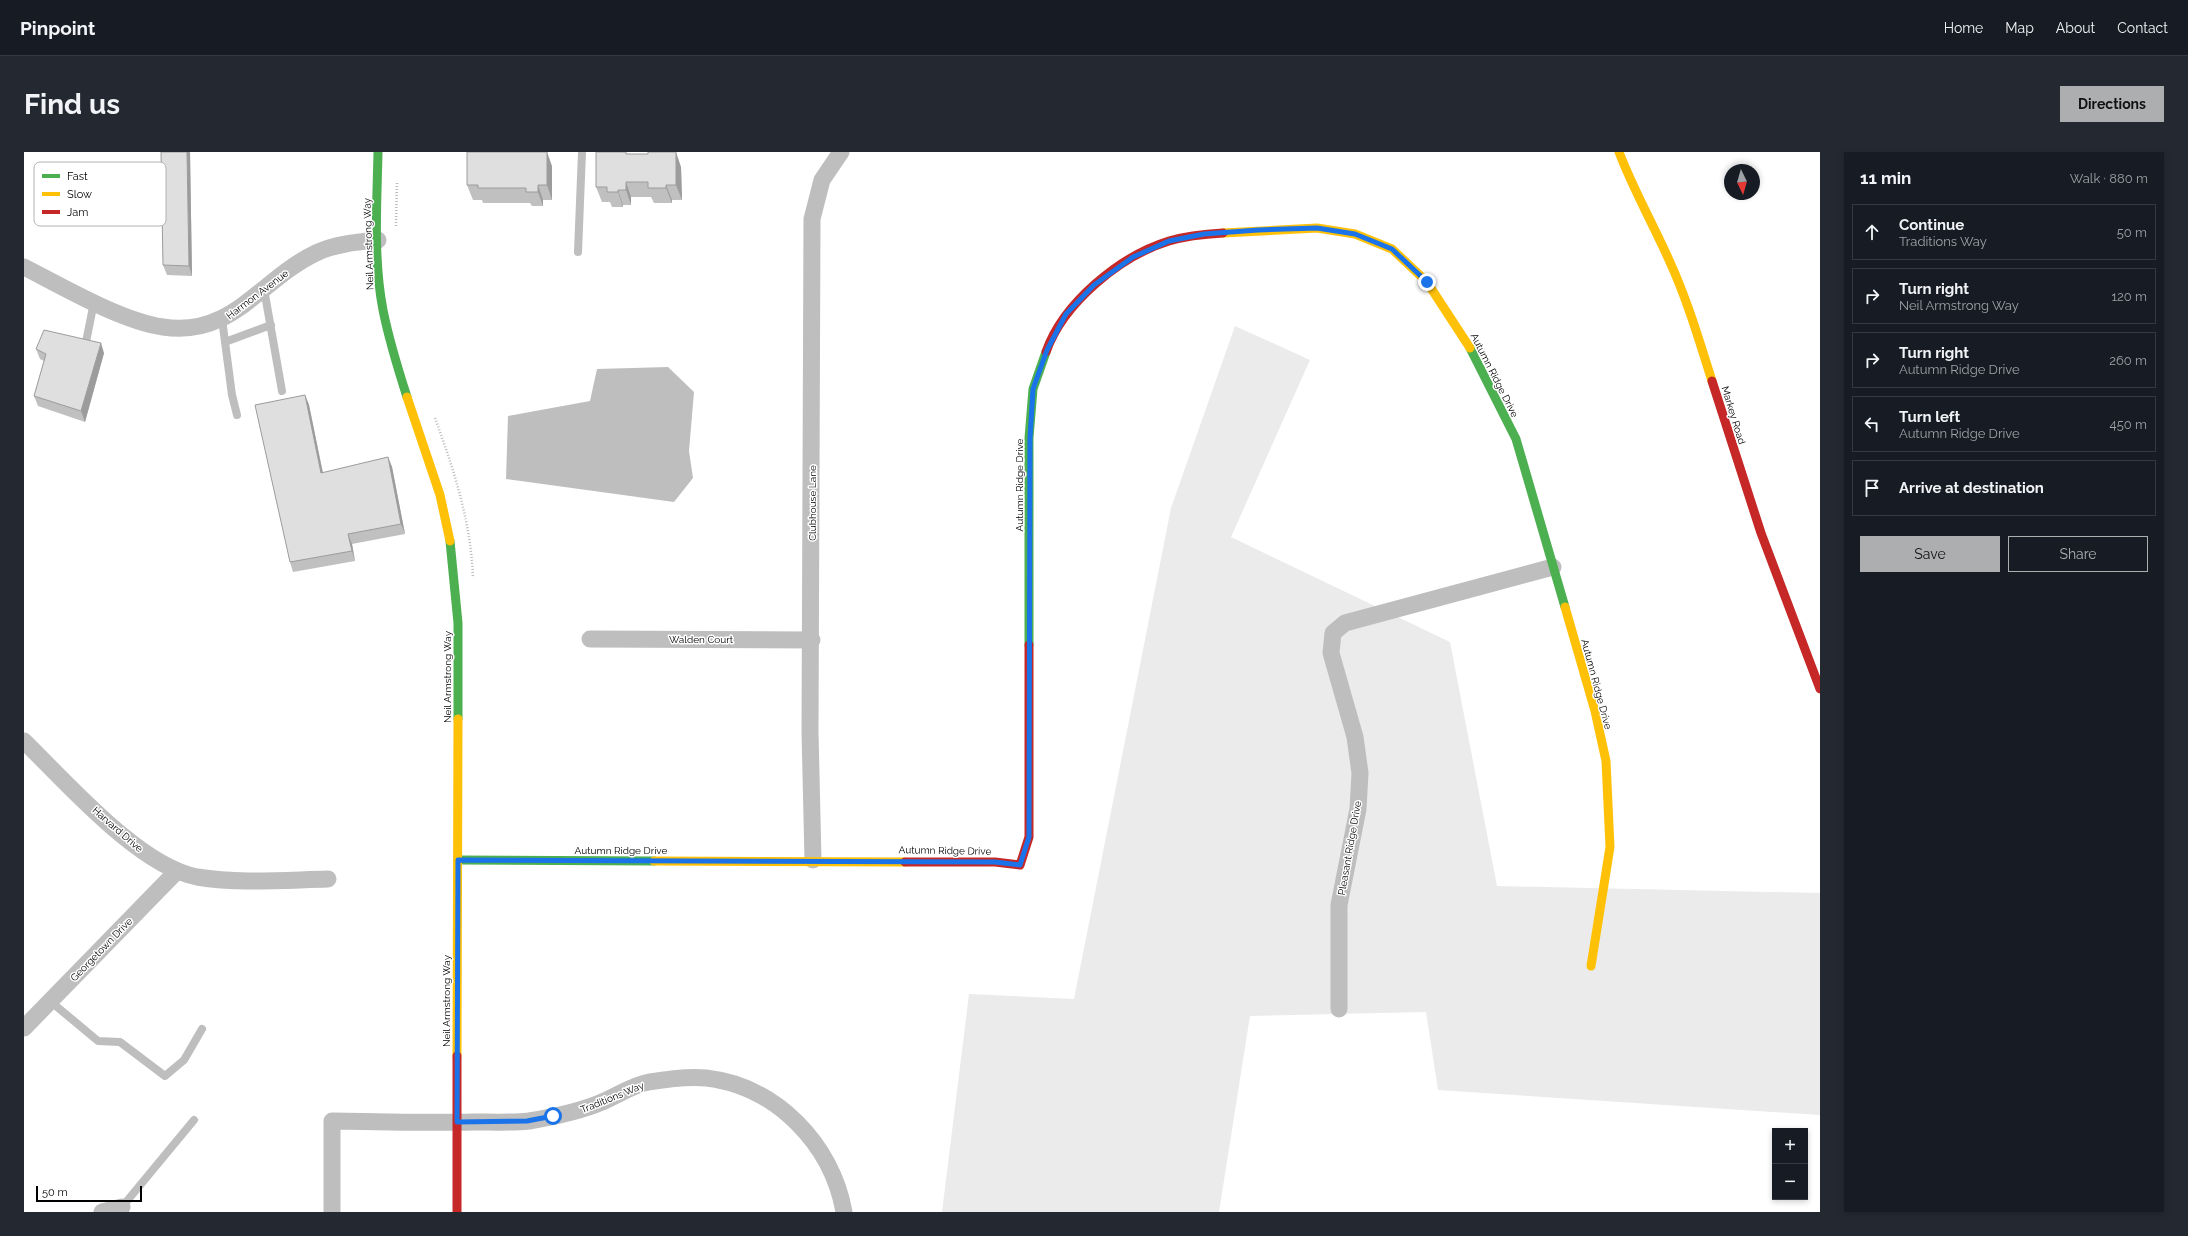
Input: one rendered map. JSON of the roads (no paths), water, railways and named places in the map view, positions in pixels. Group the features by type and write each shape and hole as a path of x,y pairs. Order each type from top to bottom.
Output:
{"street":[{"name":"Neil Armstrong Way","path":"378,152 378,240 381,292 391,345 440,496 451,551 458,624 457,1212"},
{"name":"Clubhouse Lane","path":"813,860 810,732 812,640 812,219 822,180 841,152"},
{"name":"Markey Road","path":"1619,152 1628,176 1670,262 1690,311 1761,533 1820,689"},
{"name":"Autumn Ridge Drive","path":"458,860 813,860 995,862 1020,865 1029,837 1030,438 1033,389 1047,350 1066,314 1094,285 1133,257 1169,241 1204,234 1317,228 1355,234 1392,249 1427,282 1468,343 1516,439 1595,711 1606,761 1610,847 1591,966"},
{"name":"Harmon Avenue","path":"24,268 94,302 141,322 178,329 206,325 222,319 240,308 286,271 316,252 348,243 378,240"},
{"name":"Pleasant Ridge Drive","path":"1339,1009 1339,904 1358,809 1360,773 1355,737 1331,653 1332,633 1344,623 1553,567"},
{"name":"Walden Court","path":"590,639 812,640"},
{"name":"Harvard Drive","path":"27,749 124,837 147,854 177,871 197,877 229,880 328,879"},
{"name":"Georgetown Drive","path":"24,1028 177,871"},
{"name":"Traditions Way","path":"332,1212 332,1121 527,1121 553,1116 601,1103 647,1082 705,1078 726,1082 746,1089 780,1108 809,1134 824,1155 836,1179 844,1212"},
{"path":"102,1212 122,1207"}],"lane":[{"path":"578,252 582,152"},
{"path":"264,289 282,391"},
{"path":"86,342 94,302"},
{"path":"222,319 236,415"},
{"path":"225,342 271,325"},
{"path":"50,1001 98,1041 120,1042 165,1076 184,1060 202,1029"},
{"path":"122,1207 194,1120"}]}
